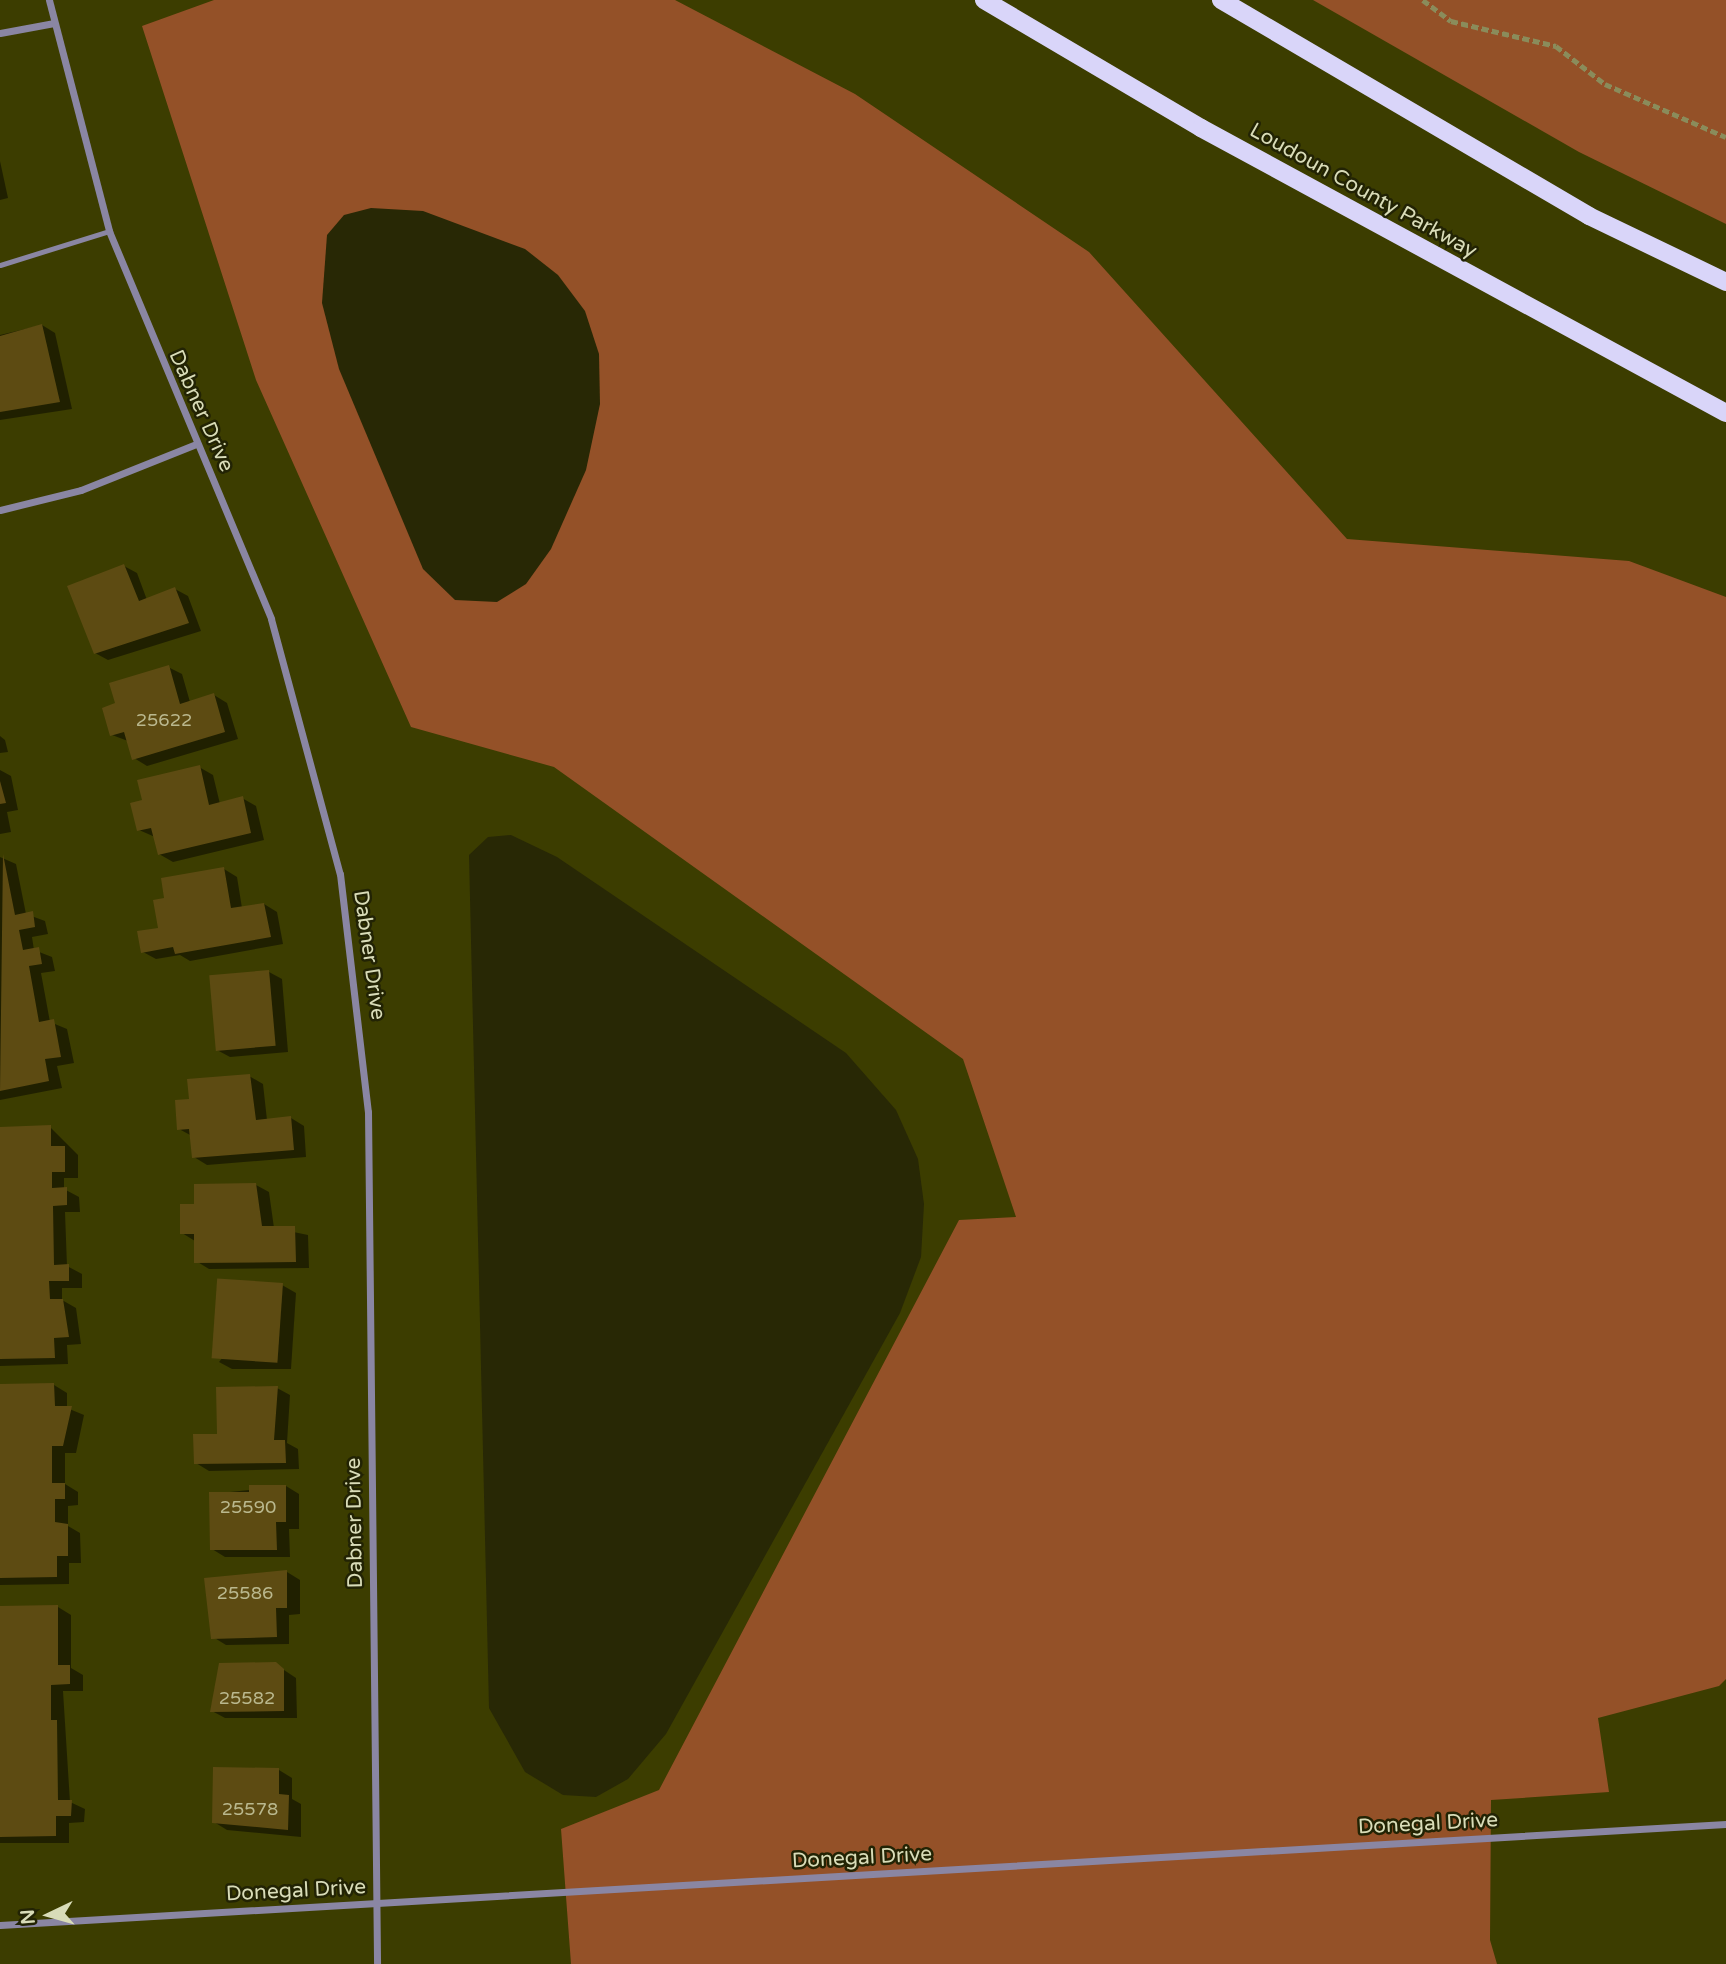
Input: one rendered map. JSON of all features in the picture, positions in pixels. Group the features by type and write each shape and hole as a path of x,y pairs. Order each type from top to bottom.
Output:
{"main road":[{"name":"Loudoun County Parkway","path":"984,0 1214,135 1726,413"},
{"path":"1221,0 1589,216 1726,282"}],"street":[{"name":"Dabner Drive","path":"49,0 109,231 271,620 303,722 356,971 368,1112 377,1964"},
{"path":"0,33 54,23"},
{"path":"0,510 81,490 196,444"},
{"name":"Donegal Drive","path":"0,1925 1726,1824"}],"lane":[{"path":"0,265 109,231"}],"path":[{"path":"1423,0 1451,21 1556,46 1605,84 1726,137"}],"shaded area":[{"path":"214,0 675,0 855,94 1089,252 1347,539 1629,561 1726,597 1726,1679 1719,1686 1598,1718 1609,1792 1491,1800 1490,1940 1497,1964 571,1964 561,1829 659,1790 959,1220 1016,1217 963,1059 554,767 411,727 256,380 142,26"},
{"path":"1313,0 1726,0 1726,224 1579,152"},
{"path":"371,208 423,211 525,249 558,275 585,311 599,354 600,404 586,470 551,549 526,584 497,602 455,600 423,569 339,369 322,303 327,235 344,215"},
{"path":"511,835 557,857 846,1053 896,1110 918,1159 924,1204 921,1257 900,1313 666,1734 628,1779 596,1797 563,1795 525,1772 489,1708 469,855 488,837"}],"building":[{"path":"42,324 60,402 0,412 0,336"},
{"path":"124,564 139,601 175,587 189,623 94,654 67,586"},
{"path":"169,665 180,704 214,693 225,732 132,760 124,732 110,736 102,708 115,703 109,683"},
{"path":"200,765 209,805 243,796 251,833 158,855 151,828 137,831 130,803 142,800 137,780"},
{"path":"0,781 6,803 0,804"},
{"path":"3,854 15,915 33,911 35,927 19,930 23,950 39,947 42,964 29,966 39,1022 54,1019 61,1057 45,1059 49,1081 0,1091"},
{"path":"224,867 231,908 264,903 271,937 175,954 173,947 141,953 137,931 158,928 153,900 164,898 161,878"},
{"path":"269,970 276,1046 216,1051 209,975"},
{"path":"250,1074 256,1120 291,1116 294,1150 192,1158 189,1129 177,1130 175,1100 189,1099 187,1079"},
{"path":"51,1125 51,1146 65,1146 65,1172 52,1172 52,1188 67,1187 67,1205 53,1206 54,1265 69,1264 69,1281 49,1281 50,1299 63,1299 69,1337 54,1338 55,1358 0,1359 0,1127"},
{"path":"256,1183 262,1226 295,1226 296,1262 194,1263 194,1234 180,1234 180,1204 194,1204 194,1184"},
{"path":"217,1278 283,1283 277,1363 212,1358"},
{"path":"54,1383 55,1406 72,1406 63,1446 52,1446 52,1483 65,1483 65,1499 55,1499 55,1522 68,1524 68,1556 57,1556 57,1577 0,1578 0,1384"},
{"path":"278,1386 274,1440 285,1440 286,1463 194,1464 193,1434 217,1434 216,1387"},
{"path":"249,1485 286,1485 286,1522 276,1522 277,1550 210,1550 209,1492 249,1492"},
{"path":"287,1570 287,1608 276,1608 277,1637 211,1639 204,1578"},
{"path":"58,1605 58,1665 70,1665 70,1684 51,1685 51,1720 57,1720 58,1800 72,1800 71,1816 56,1816 56,1836 0,1837 0,1606"},
{"path":"276,1662 284,1669 284,1711 210,1712 219,1663"},
{"path":"213,1767 279,1768 279,1794 289,1795 288,1830 212,1823"}]}
